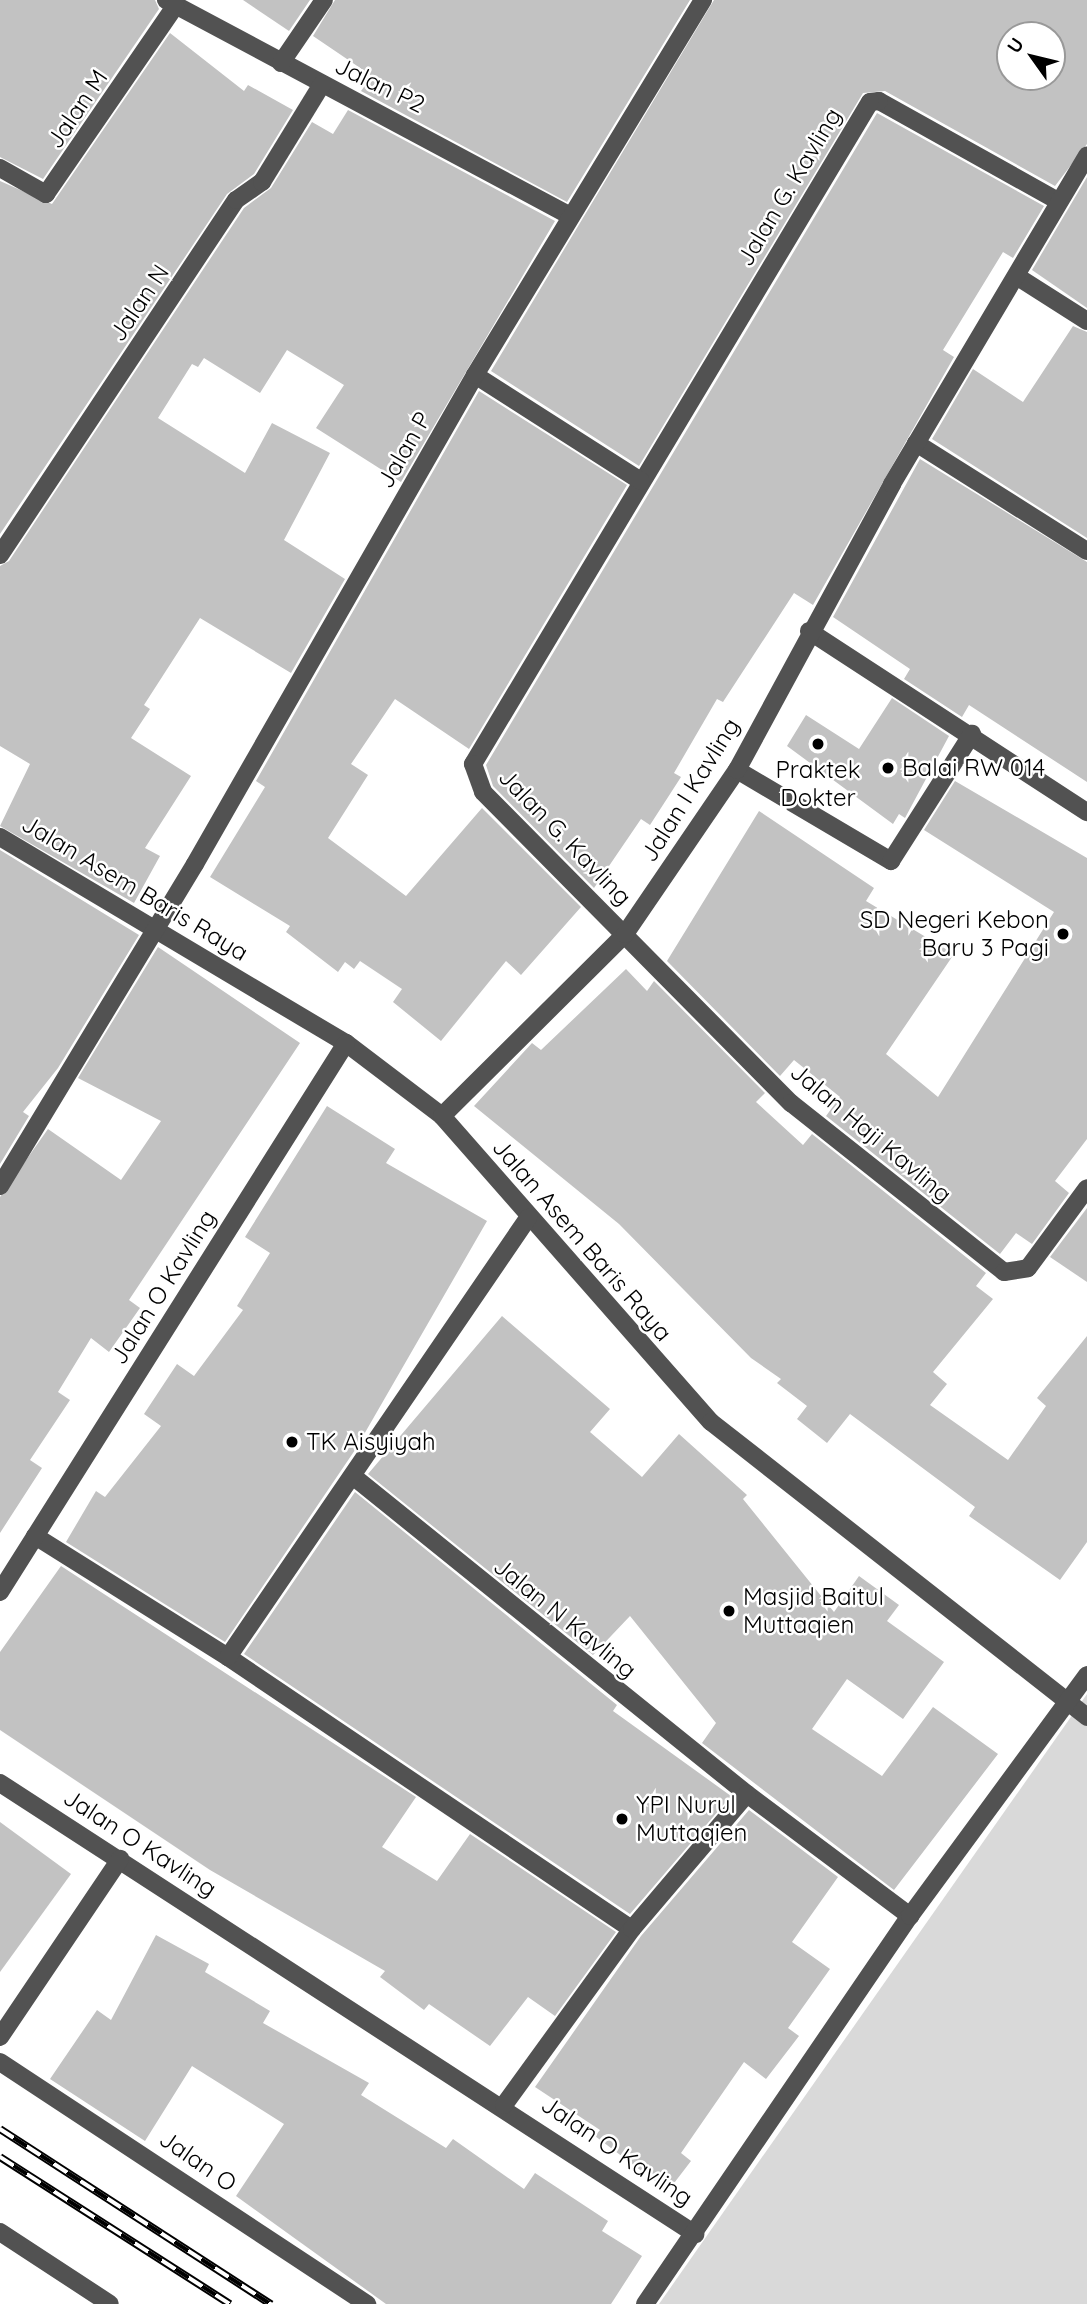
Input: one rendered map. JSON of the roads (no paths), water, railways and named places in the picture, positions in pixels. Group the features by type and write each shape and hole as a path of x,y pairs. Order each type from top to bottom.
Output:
{"street":[{"path":"281,63 324,0"},
{"name":"Jalan P","path":"0,1186 156,928 475,375 703,0"},
{"name":"Jalan P2","path":"171,3 570,216"},
{"name":"Jalan M","path":"0,168 46,194 171,3"},
{"name":"Jalan N","path":"0,555 236,200 262,182 322,84"},
{"name":"Jalan G. Kavling","path":"625,934 483,792 473,764 870,102 879,100 1058,201"},
{"name":"Jalan I Kavling","path":"442,1116 625,934 737,770 809,631 916,443 1018,277 1058,201 1087,155"},
{"path":"1018,277 1087,321"},
{"path":"475,375 641,481"},
{"path":"916,443 1087,551"},
{"path":"809,631 972,734 1087,812"},
{"path":"737,770 891,860 972,734"},
{"name":"Jalan Asem Baris Raya","path":"0,837 346,1043 442,1116 528,1218 711,1422 1087,1717"},
{"name":"Jalan Haji Kavling","path":"625,934 791,1103 1004,1272 1028,1268 1087,1188"},
{"name":"Jalan O Kavling","path":"0,1592 346,1043"},
{"path":"228,1657 354,1477 528,1218"},
{"name":"Jalan N Kavling","path":"354,1477 747,1794 910,1916"},
{"path":"35,1536 228,1657 632,1929"},
{"path":"1067,1703 1087,1675"},
{"name":"Jalan O Kavling","path":"0,1783 504,2105 695,2234 910,1916 1067,1703"},
{"path":"504,2105 632,1929 747,1794"},
{"path":"0,2037 120,1859"},
{"name":"Jalan O","path":"0,2062 367,2304"},
{"path":"0,2232 110,2304"},
{"path":"645,2304 695,2234"}],"railway":[{"path":"0,2129 271,2304"},
{"path":"0,2157 230,2304"}],"place":[{"name":"Praktek Dokter","path":"818,744"},
{"name":"Balai RW 014","path":"888,768"},
{"name":"SD Negeri Kebon Baru 3 Pagi","path":"1063,934"},
{"name":"TK Aisyiyah","path":"292,1442"},
{"name":"Masjid Baitul Muttaqien","path":"729,1611"},
{"name":"YPI Nurul Muttaqien","path":"622,1819"}]}
